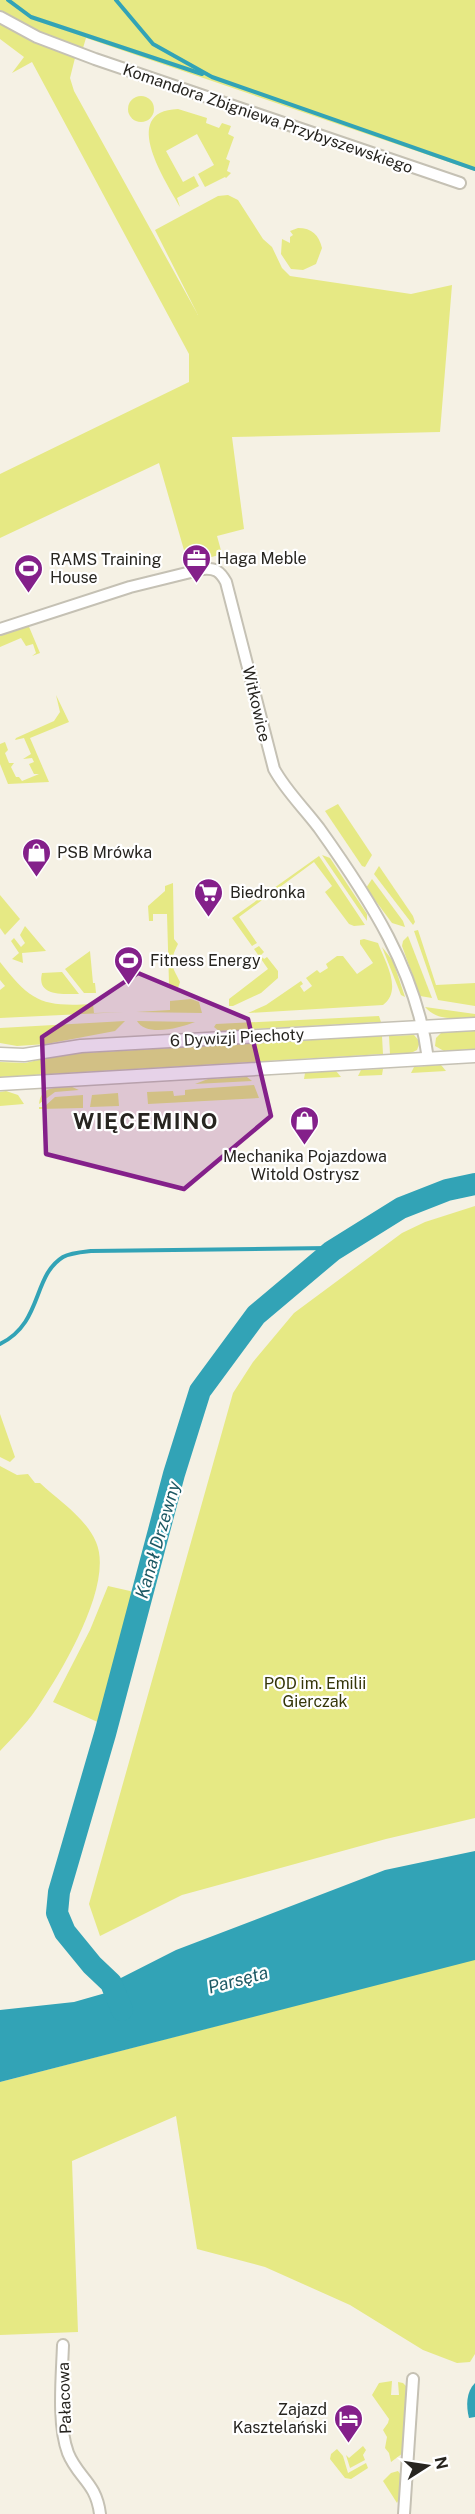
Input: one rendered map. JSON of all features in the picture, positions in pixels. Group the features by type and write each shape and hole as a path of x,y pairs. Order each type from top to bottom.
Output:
{"street":[{"name":"Komandora Zbigniewa Przybyszewskiego","path":"0,17 37,37 77,53 460,183"},
{"name":"Witkowice","path":"0,629 130,587 203,569 213,568 221,572 226,582 274,769 280,780 328,841 390,935 423,1027"},
{"name":"6 Dywizji Piechoty","path":"0,1054 24,1055 81,1046 475,1024"},
{"path":"423,1027 428,1059"},
{"name":"6 Dywizji Piechoty","path":"0,1084 475,1056"},
{"name":"Pałacowa","path":"63,2345 64,2440 73,2461 98,2498 100,2514"},
{"path":"404,2514 412,2379"}],"highlighted area":[{"path":"138,973 248,1019 271,1116 184,1189 46,1154 42,1037"}],"green space":[{"path":"0,0 475,0 475,171 86,38 83,48 40,32 10,16 0,10"},
{"path":"0,24 35,42 75,58 70,78 74,91 198,315 155,230 218,196 228,195 238,200 263,239 272,247 282,268 290,276 411,294 452,285 440,432 232,437 244,529 217,536 222,554 188,564 159,463 0,538 0,474 189,382 189,354 32,62 12,73 24,57 0,39"},
{"path":"141,96 150,100 154,109 150,118 141,122 132,118 128,109 132,100"},
{"path":"178,109 207,118 206,123 219,128 222,123 231,126 228,134 234,137 226,159 230,161 227,171 231,173 226,178 205,187 198,174 214,165 197,134 166,151 183,182 194,176 199,186 177,198 180,207 158,166 149,135 151,122 160,113"},
{"path":"298,228 314,233 322,248 316,264 303,270 291,269 281,254 282,239 290,243 290,237 293,235 290,231"},
{"path":"27,622 40,653 32,656 36,653 33,644 26,646 21,638 0,647 0,633"},
{"path":"56,695 69,722 30,738 49,782 8,784 0,764 0,744 5,742 8,750 5,753 9,763 14,763 11,767 16,777 22,781 39,774 34,774 29,764 34,762 32,758 23,759 31,754 24,738 15,740 54,721 60,712"},
{"path":"338,804 372,855 365,867 362,866 325,811"},
{"path":"322,855 330,858 367,914 367,921"},
{"path":"319,856 365,925 349,924 325,892 332,886 314,862 239,917 257,943 252,946 232,918"},
{"path":"379,866 413,916 415,922 413,925 374,874"},
{"path":"372,879 405,927 392,923 366,888"},
{"path":"173,883 174,939 178,944 172,964 180,982 178,988 174,989 167,985 169,984 167,914 153,914 153,921 149,921 148,906 165,891 165,886"},
{"path":"0,895 20,919 5,935 0,928"},
{"path":"25,926 46,951 22,953 23,963 12,959 19,953 11,941 14,938 21,947 25,943 20,935"},
{"path":"418,930 436,985 475,983 475,1006 438,1000 414,931"},
{"path":"408,936 432,998 420,996 402,946"},
{"path":"360,940 378,943 391,975 392,992 383,1005 248,1013 266,1005 301,981 303,984 300,986 304,992 312,986 306,978 317,970 320,973 328,968 326,964 337,956 343,956 357,974 373,963 360,944"},
{"path":"259,946 264,952 261,955 264,959 267,957 278,971 278,978 261,993 229,1006 229,999 268,969 254,949"},
{"path":"382,947 393,961 405,997 401,995"},
{"path":"90,951 96,993 84,993 65,969"},
{"path":"0,962 20,986 39,999 49,1003 93,1004 94,1013 124,1012 0,1018 0,990 5,986 0,980"},
{"path":"62,972 79,994 53,992 43,986 42,973"},
{"path":"191,999 199,1002 202,1013 136,1012 170,1010 170,1001"},
{"path":"425,1007 475,1014 475,1017 442,1017"},
{"path":"379,1016 381,1022 219,1031 214,1027 216,1024"},
{"path":"125,1021 115,1031 46,1044 17,1046 0,1043 0,1028"},
{"path":"137,1021 195,1022 172,1029 155,1030 141,1026"},
{"path":"475,1031 475,1049 444,1051 435,1046 436,1038 442,1032"},
{"path":"414,1035 420,1042 417,1050 411,1053 390,1054 389,1036"},
{"path":"382,1036 383,1054 0,1077 0,1062 25,1063 65,1054"},
{"path":"441,1065 446,1071 411,1073 414,1067"},
{"path":"383,1069 382,1075 358,1076 361,1070"},
{"path":"336,1071 341,1077 304,1079 305,1073"},
{"path":"247,1077 252,1081 195,1084 208,1079"},
{"path":"254,1085 259,1098 148,1104 147,1092 173,1091 174,1096 185,1095 185,1090"},
{"path":"72,1087 79,1090 55,1092 39,1104 40,1098 46,1091"},
{"path":"6,1091 18,1095 24,1104 0,1106 0,1092"},
{"path":"118,1093 119,1106 90,1107 92,1095"},
{"path":"83,1095 83,1108 39,1109 55,1097"},
{"name":"POD im. Emilii Gierczak","path":"475,1206 475,1818 386,1839 182,1895 100,1936 89,1904 233,1393 253,1362 294,1313 402,1233 425,1222"},
{"path":"0,1414 15,1457 10,1462 0,1457"},
{"path":"0,1466 17,1475 28,1474 35,1483 40,1483 71,1510 91,1533 100,1559 93,1601 73,1647 37,1709 0,1751"},
{"path":"108,1586 130,1591 135,1595 102,1724 53,1702 90,1630"},
{"path":"475,1959 475,2354 470,2362 457,2363 423,2350 350,2305 265,2267 197,2249 176,2116 72,2161 78,2332 0,2335 0,2082"},
{"path":"392,2381 391,2395 399,2395 398,2382 406,2386 403,2453 391,2462 385,2448 387,2437 383,2430 389,2419 372,2395 379,2383"},
{"path":"363,2446 366,2450 363,2455 365,2460 350,2468 346,2455 349,2458"},
{"path":"337,2449 343,2456 348,2473 366,2463 368,2468 351,2479 345,2478 330,2459 331,2454"},
{"path":"398,2471 401,2475 400,2497 397,2503 383,2481 391,2473"}],"water":[{"name":"Parsęta","path":"475,1851 475,1960 0,2082 0,2010 74,2002 109,1992 111,1983 176,1950 385,1870"},
{"path":"475,2383 475,2417 469,2418 468,2399"}],"waterway":[{"path":"8,0 31,17 202,74"},
{"path":"116,0 153,44 212,77 475,169"},
{"name":"Kanał Drzewny","path":"122,2010 111,1983 92,1965 65,1932 57,1913 59,1892 105,1734 174,1474 200,1391 256,1315 332,1251 401,1208 447,1190 475,1184"},
{"path":"0,1344 14,1335 24,1324 53,1265 63,1257 76,1253 328,1248 332,1251"}],"place":[{"name":"Haga Meble","path":"196,584"},
{"name":"RAMS Training House","path":"29,594"},
{"name":"PSB Mrówka","path":"36,878"},
{"name":"Biedronka","path":"209,918"},
{"name":"Fitness Energy","path":"129,986"},
{"name":"Mechanika Pojazdowa Witold Ostrysz","path":"305,1146"},
{"name":"Zajazd Kasztelański","path":"348,2444"}],"district":[{"name":"WIĘCEMINO","path":"146,1121"}]}
